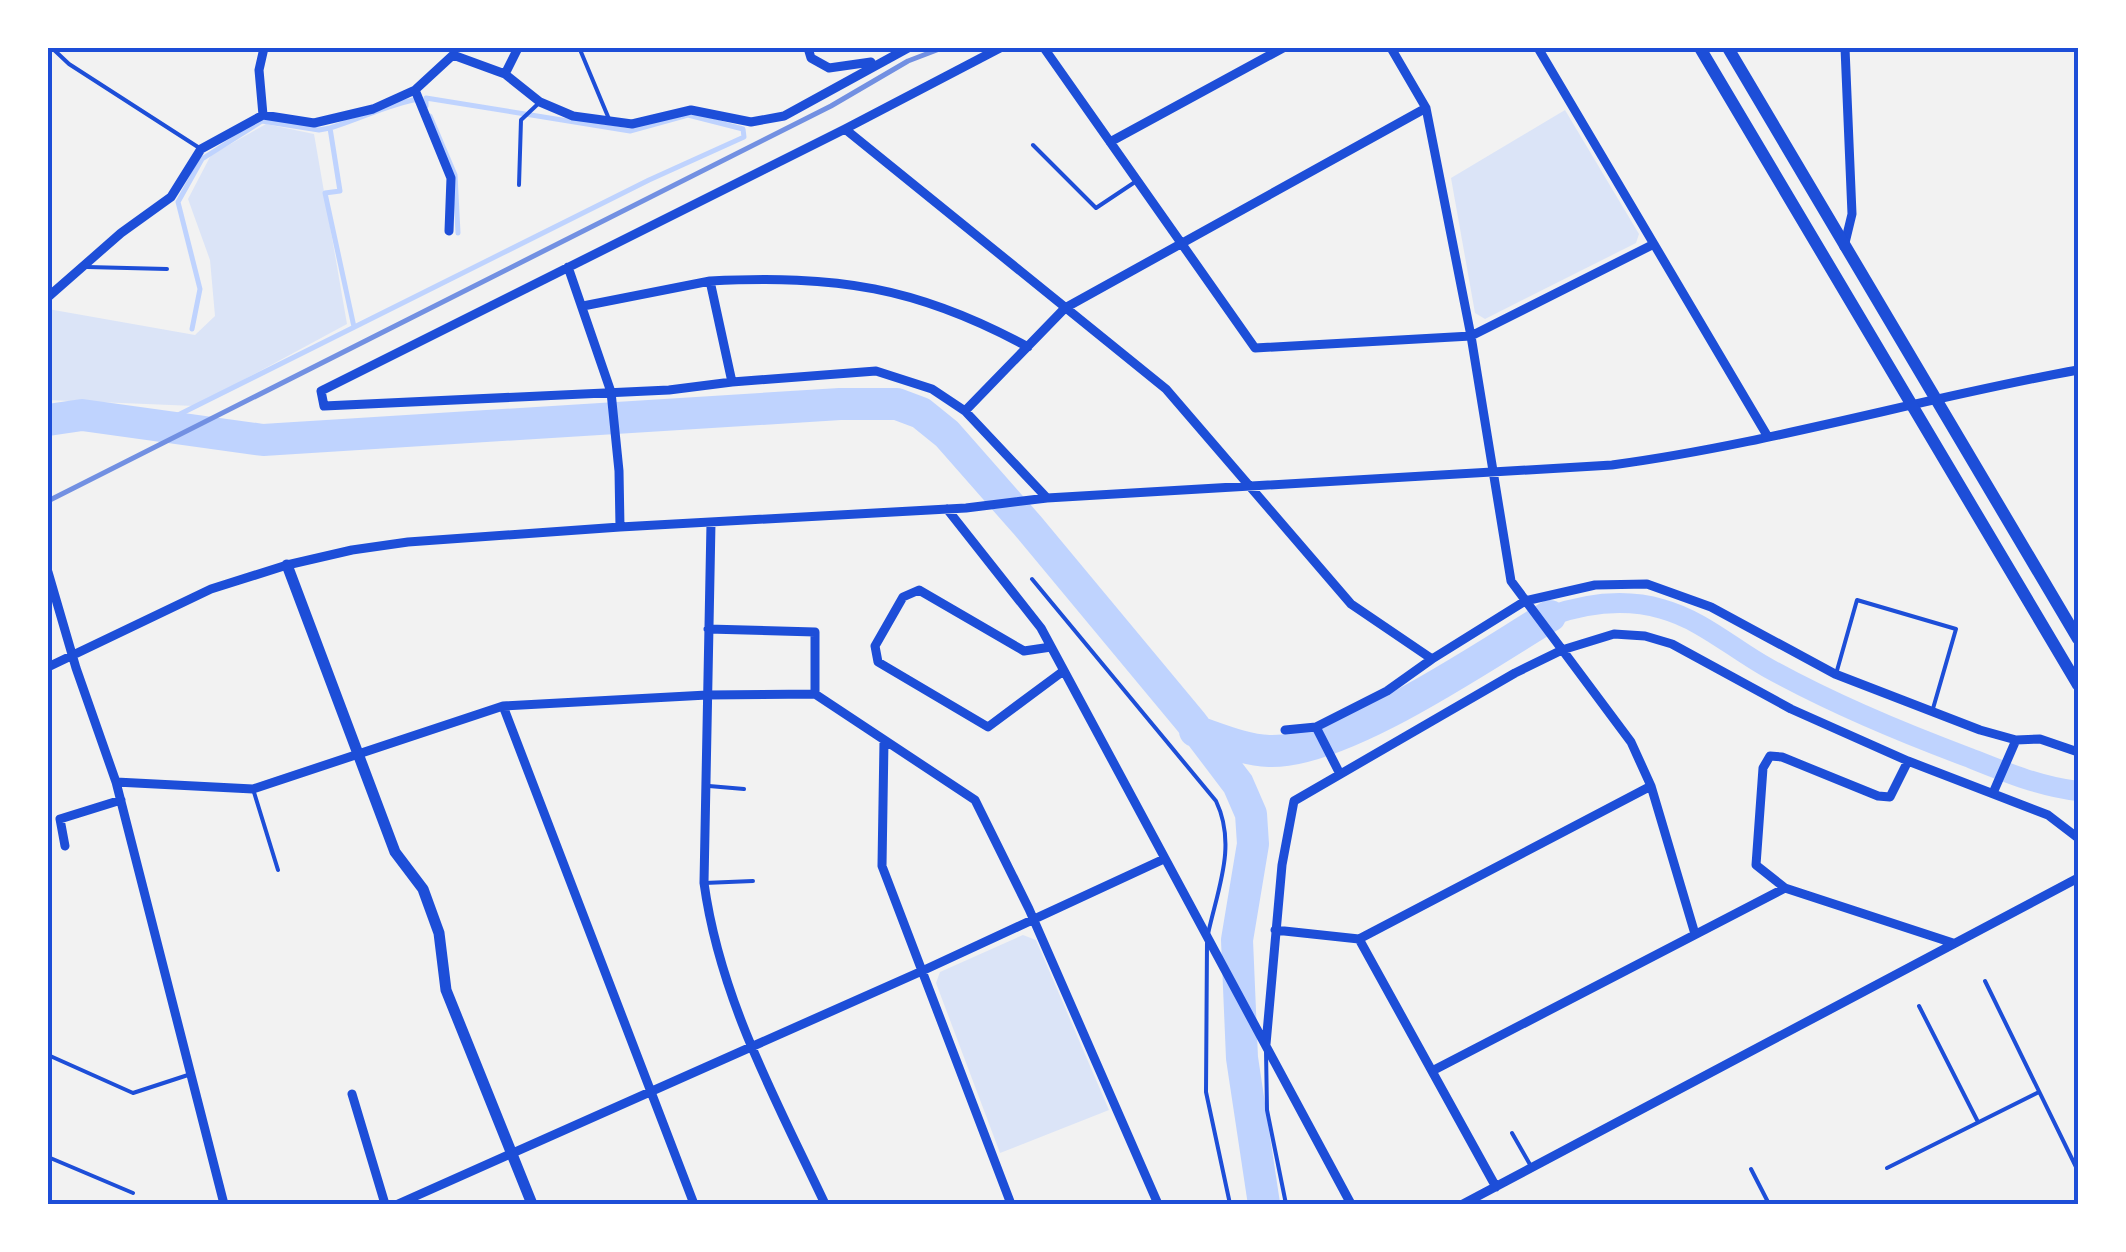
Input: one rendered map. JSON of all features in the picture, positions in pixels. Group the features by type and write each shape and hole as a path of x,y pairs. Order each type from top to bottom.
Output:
{"main road":[{"path":"1700,48 2078,685"},
{"path":"1728,48 2078,640"}],"street":[{"path":"263,115 258,70 264,48"},
{"path":"505,74 518,48"},
{"path":"808,48 811,58 829,68 879,61"},
{"path":"48,296 121,233 172,197 201,149 263,115 314,124 373,109 415,91 451,51 505,74 538,104 610,124 632,124 691,110 751,122 784,116 908,48"},
{"path":"1000,48 321,391 324,406 669,390 876,371 932,388 965,410 1047,498"},
{"path":"1044,48 1255,348 1471,336 1654,244"},
{"path":"1110,142 1283,48"},
{"path":"1391,48 1426,108 1471,336 1510,581 1631,742 1651,786 1695,934"},
{"path":"1538,48 1768,437"},
{"path":"1844,246 1852,214 1846,48"},
{"path":"415,91 450,178 449,231"},
{"path":"965,410 1065,308 1426,108"},
{"path":"846,129 1166,389 1351,604 1432,660"},
{"path":"568,267 611,392 620,527"},
{"path":"583,306 710,281 775,278 876,286 928,300 983,322 1028,347"},
{"path":"710,281 732,382"},
{"path":"48,668 211,589 287,566 408,542 947,509 1047,498 1612,465 1688,454 2078,370"},
{"path":"947,509 1042,628 1062,672 1351,1204"},
{"path":"711,524 704,883 715,947 750,1047 826,1204"},
{"path":"287,566 395,852 423,889 439,933 446,990 532,1204"},
{"path":"48,572 72,656 116,782 224,1204"},
{"path":"1285,730 1317,727 1387,690 1525,601 1594,585 1647,584 1711,607 1836,674 1932,712 2016,740 2040,739 2078,752"},
{"path":"1050,647 1024,651 919,590 904,597 875,646 878,662 988,727 1062,672"},
{"path":"708,629 814,632 814,694"},
{"path":"1265,1044 1282,865 1294,801 1558,646 1614,634 1645,636 1672,644 1791,709 1908,761 1995,789 2048,815 2078,838"},
{"path":"116,782 254,789 503,706 707,694 814,694 976,800 1034,919 1158,1204"},
{"path":"503,706 694,1204"},
{"path":"1317,727 1340,774"},
{"path":"1995,789 2016,740"},
{"path":"884,741 882,866 1012,1204"},
{"path":"1908,761 1890,797 1878,796 1782,756 1770,756 1763,768 1756,865 1785,888 1954,943"},
{"path":"1275,930 1360,940 1651,786"},
{"path":"64,846 60,819 121,800"},
{"path":"398,1204 922,972 1164,858"},
{"path":"1463,1204 2078,878"},
{"path":"1434,1070 1785,888"},
{"path":"1360,940 1496,1187"},
{"path":"352,1094 385,1204"}],"lane":[{"path":"52,48 69,64 201,149"},
{"path":"582,52 610,124"},
{"path":"520,185 521,120 538,104"},
{"path":"1033,146 1096,208 1137,181"},
{"path":"82,267 167,269"},
{"path":"1032,579 1216,801 1225,821 1228,841 1207,940 1206,1092 1230,1204"},
{"path":"1836,674 1858,600 1956,629 1932,712"},
{"path":"705,786 744,789"},
{"path":"254,789 278,870"},
{"path":"704,883 753,881"},
{"path":"1985,981 2078,1171"},
{"path":"1919,1006 1978,1122"},
{"path":"1265,1044 1266,1110 1286,1204"},
{"path":"48,1056 133,1093 192,1073"},
{"path":"1887,1168 2040,1092"},
{"path":"1512,1132 1532,1168"},
{"path":"48,1156 133,1193"},
{"path":"1751,1169 1769,1204"}],"shaded area":[{"path":"1565,110 1639,234 1636,243 1485,319 1475,313 1451,178"},
{"path":"266,124 314,134 347,324 195,406 48,400 48,309 195,335 215,316 210,260 188,199 211,155"},
{"path":"1023,935 1036,940 1109,1110 1000,1153 936,983 940,972"}],"waterway":[{"path":"158,425 649,180 744,137 743,129 688,115 630,131 426,98 426,106"},
{"path":"330,128 418,99"},
{"path":"430,116 455,175 458,233"},
{"path":"192,329 200,289 178,202 202,159 262,121 319,130 330,128 340,191 325,193 354,327"},
{"path":"48,420 82,415 263,440 840,404 897,404 921,413 947,434 1028,526 1238,784 1251,814 1253,844 1237,940 1242,1058 1264,1204"},
{"path":"1550,616 1606,604 1662,609 1690,620 1768,668 1867,717 2010,774 2078,791"},
{"path":"1195,731 1269,751 1299,748 1335,737 1452,677 1550,616"}],"railway":[{"path":"48,501 831,106 908,61 942,48"}]}
